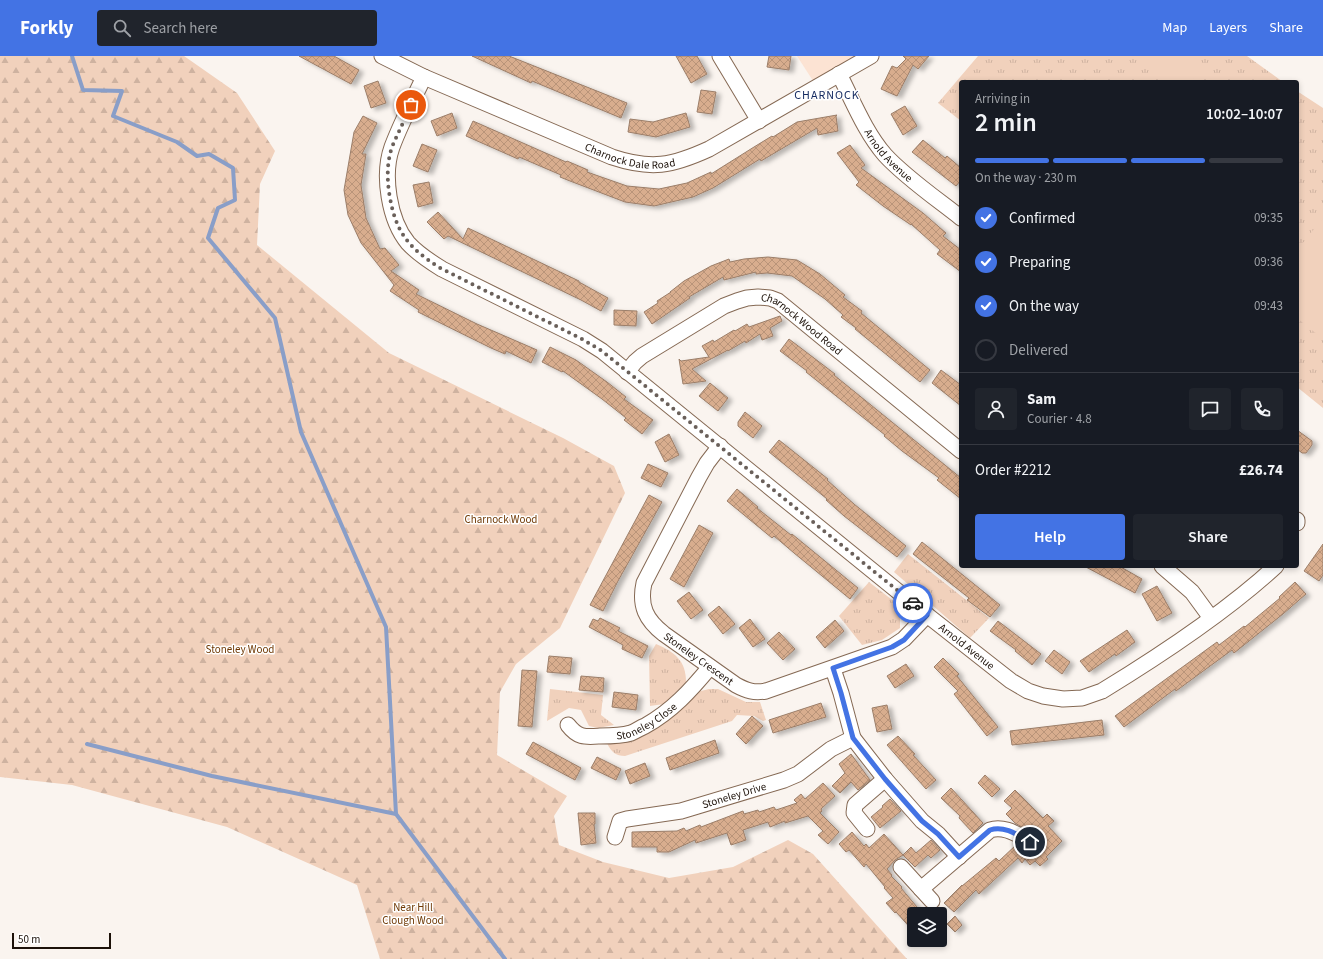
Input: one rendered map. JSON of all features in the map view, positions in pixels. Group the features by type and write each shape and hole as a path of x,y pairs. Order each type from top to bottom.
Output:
{"street":[{"name":"Charnock Dale Road","path":"382,56 424,77 612,157 632,164 650,165 667,164 692,157 710,149 871,56"},
{"path":"720,56 759,122"},
{"name":"Arnold Avenue","path":"839,74 868,130 884,154 902,171 959,216"},
{"name":"Arnold Avenue","path":"424,77 392,148 388,167 388,187 392,210 398,229 408,242 423,257 442,269 582,339 602,351 927,615 1016,684 1028,691 1063,700 1082,698 1102,691 1211,618 1274,568"},
{"name":"Charnock Wood Road","path":"627,372 634,362 642,356 724,306 747,298 770,298 778,301 959,450"},
{"name":"Stoneley Crescent","path":"720,446 707,463 699,477 644,583 642,594 645,612 655,627 736,685 748,691 757,693 892,647 904,640 927,615"},
{"path":"1164,568 1192,592 1211,618"},
{"name":"Stoneley Close","path":"568,725 574,733 587,737 631,733 652,722 683,699 710,667"},
{"path":"833,668 843,698 853,738 885,779 922,821 938,834 959,857"},
{"name":"Stoneley Drive","path":"615,837 620,822 627,819 681,811 784,780 798,774 831,749 853,738"},
{"path":"867,828 854,813 855,805 885,779"},
{"path":"921,889 990,830 1002,828 1015,833 1030,842"},
{"path":"901,866 932,901"}],"shaded area":[{"path":"797,56 871,56 817,87"}],"green space":[{"path":"0,56 184,56 237,93 275,151 260,184 257,245 389,353 563,438 614,466 625,493 560,628 516,664 500,692 497,755 567,796 554,816 559,845 603,862 669,878 733,867 788,840 813,854 907,959 380,959 357,885 227,827 72,785 0,777"},
{"path":"978,56 1247,56 1280,80 959,80 959,119 938,103"},
{"path":"1131,56 1193,56 1204,64 1192,80 1162,80"},
{"path":"1299,92 1323,108 1323,408 1299,389"},
{"path":"1323,218 1323,339 1299,320 1299,248"},
{"path":"908,554 989,618 970,638 894,572"},
{"path":"869,582 900,606 900,628 882,640 862,645 839,616"},
{"path":"656,644 669,650 682,663 686,682 664,704 650,706 649,656"},
{"path":"550,689 603,695 601,715 614,725 598,728 589,726 581,710 569,708 547,721"},
{"path":"709,689 718,689 746,702 760,702 766,720 763,721 754,716 737,715 732,721 625,756 616,754 607,743 697,692"}],"building":[{"path":"299,56 334,56 359,70 351,84"},
{"path":"472,56 509,56 627,103 621,118 532,81 531,83"},
{"path":"676,56 697,56 707,74 691,83"},
{"path":"769,56 791,56 789,70 767,67"},
{"path":"903,56 929,56 918,69 913,65 897,96 881,89 892,66 897,68 906,59"},
{"path":"378,81 386,103 371,108 364,86"},
{"path":"701,90 716,92 712,114 697,112"},
{"path":"905,106 917,126 903,135 891,114"},
{"path":"452,113 457,128 437,136 431,121"},
{"path":"686,113 690,127 656,137 628,132 630,119 653,122"},
{"path":"837,115 838,131 818,135 817,128 761,161 760,159 713,188 693,197 654,206 625,202 560,177 561,175 519,157 518,159 466,136 473,121 566,162 567,161 588,170 587,172 627,186 659,189 687,183 711,172 711,174 797,122"},
{"path":"363,116 377,123 362,154 366,154 361,185 366,218 380,249 385,248 399,265 391,271 419,290 416,294 477,324 537,350 531,363 506,351 505,354 491,348 418,312 419,310 390,291 394,285 361,243 348,215 344,190 354,132"},
{"path":"923,140 945,158 947,156 959,166 959,182 956,186 912,152"},
{"path":"422,144 437,150 428,172 413,166"},
{"path":"850,145 865,165 861,168 923,213 946,233 943,236 959,248 959,270 937,254 940,250 911,224 883,206 856,185 859,182 837,153"},
{"path":"429,182 433,203 418,207 413,185"},
{"path":"438,212 463,239 468,228 579,281 608,298 601,311 448,236 444,239 427,222"},
{"path":"768,257 797,260 820,274 845,295 843,297 862,311 861,313 930,370 920,382 841,317 843,315 825,299 792,276 767,273 756,274 756,272 724,280 723,277 689,297 690,298 652,324 644,312 658,303 657,301 684,281 711,266 729,259 730,262"},
{"path":"614,310 637,311 636,326 614,325"},
{"path":"780,316 782,321 770,328 773,336 762,340 760,334 746,343 745,341 692,369 706,381 683,384 679,359 681,361 709,357 702,346 713,340 714,342 747,324 749,327"},
{"path":"789,339 835,374 834,375 959,476 959,497 937,480 939,478 902,451 884,436 885,435 806,372 807,371 780,351"},
{"path":"550,347 576,360 607,382 626,397 624,399 653,420 642,434 624,420 626,418 602,399 563,371 562,372 542,362"},
{"path":"941,370 959,384 959,404 932,383"},
{"path":"710,383 728,398 718,411 699,396"},
{"path":"745,412 762,426 753,438 738,426 738,422"},
{"path":"1299,431 1312,441 1312,445 1306,453 1302,453 1299,451"},
{"path":"669,434 679,455 665,462 655,442"},
{"path":"779,440 828,479 827,480 854,504 906,546 897,557 844,516 826,500 827,499 769,452"},
{"path":"648,464 668,473 661,487 641,478"},
{"path":"737,489 758,507 757,508 791,535 792,534 858,588 850,599 774,536 772,538 727,501"},
{"path":"649,495 662,502 603,611 590,605"},
{"path":"699,525 713,533 684,587 670,579"},
{"path":"922,542 1000,605 990,617 967,600 969,598 913,554"},
{"path":"1323,544 1323,575 1319,581 1304,571"},
{"path":"1088,568 1123,568 1142,579 1135,593"},
{"path":"1295,582 1306,594 1234,653 1232,650 1176,691 1175,689 1124,727 1115,716 1217,642 1219,645 1244,626 1245,627 1280,598 1279,597"},
{"path":"1157,586 1172,613 1157,621 1142,594"},
{"path":"689,592 703,610 691,619 677,601"},
{"path":"719,606 735,624 723,634 708,615"},
{"path":"600,618 620,628 618,631 648,646 642,658 622,649 623,645 589,627 593,619 598,621"},
{"path":"750,619 765,639 753,647 739,628"},
{"path":"835,620 844,631 825,648 816,637"},
{"path":"998,621 1041,654 1032,665 1015,651 1016,650 990,631"},
{"path":"1127,630 1135,642 1116,656 1115,654 1089,672 1080,661"},
{"path":"779,632 795,649 783,660 767,643"},
{"path":"1054,650 1070,662 1062,674 1045,661"},
{"path":"549,656 572,658 570,674 547,672"},
{"path":"943,658 959,674 957,676 998,727 987,736 954,694 958,691 934,667"},
{"path":"906,664 914,676 895,688 887,676"},
{"path":"522,670 537,671 532,727 518,726"},
{"path":"581,676 604,678 603,692 579,690"},
{"path":"614,692 638,695 636,710 612,707"},
{"path":"821,703 826,717 773,733 769,720"},
{"path":"887,705 892,729 877,732 872,708"},
{"path":"752,716 763,726 746,744 736,734"},
{"path":"1102,720 1104,735 1012,745 1010,731"},
{"path":"898,736 936,780 926,789 887,745"},
{"path":"715,740 719,753 670,770 666,758"},
{"path":"533,742 581,768 575,780 526,754"},
{"path":"851,754 870,780 858,790 851,782 840,793 832,786 845,773 839,764"},
{"path":"597,757 621,769 616,780 591,768"},
{"path":"645,763 650,776 630,784 625,771"},
{"path":"985,775 1000,789 992,797 978,783"},
{"path":"823,783 835,796 821,809 822,811 820,813 839,832 828,844 818,835 823,831 808,816 785,823 785,821 770,827 768,822 743,830 746,840 731,845 727,833 696,843 695,840 669,852 657,852 657,847 632,847 632,832 677,831 684,828 686,831 743,811 744,814 758,810 759,812 774,807 776,810 797,803 794,800 801,794 805,799"},
{"path":"951,788 983,823 973,833 959,818 960,816 941,798"},
{"path":"1015,790 1043,818 1047,814 1054,821 1048,826 1062,841 1046,857 1048,859 1040,866 1035,861 1030,865 1025,859 1022,863 1018,858 979,894 976,890 954,912 944,903 962,885 996,858 999,861 1017,844 1030,850 1038,845 1039,840 1037,836 1015,823 1006,814 1012,808 1004,801"},
{"path":"890,799 901,811 880,828 871,817"},
{"path":"578,813 595,813 594,824 596,843 581,845"},
{"path":"852,832 864,846 866,844 869,848 884,834 903,855 895,860 887,869 892,875 891,876 902,887 901,888 917,907 907,907 907,924 886,903 893,898 866,864 864,867 849,850 846,852 839,844"},
{"path":"931,840 940,850 931,858 928,855 915,867 903,855 911,847 916,853"},
{"path":"955,916 962,925 955,932 947,924"}],"waterway":[{"path":"72,56 83,90 122,91 113,116 177,142 197,156 209,154 233,168 235,200 218,208 208,238 275,318 301,432 386,627 396,814 505,959"},
{"path":"87,744 212,776 396,814"}],"way so far":[{"path":"411,105 392,148 388,167 388,187 392,210 398,229 423,257 442,269 582,339 602,351 913,603"}],"district":[{"name":"CHARNOCK","path":"827,95"}],"route":[{"path":"913,603 927,615 904,640 892,647 833,668 846,709 853,738 885,779 922,821 938,834 959,857 990,830 995,828 1002,828 1015,833 1030,842"}],"park label":[{"name":"Charnock Wood","path":"501,519"},
{"name":"Stoneley Wood","path":"240,649"},
{"name":"Near Hill Clough Wood","path":"413,913"}]}
